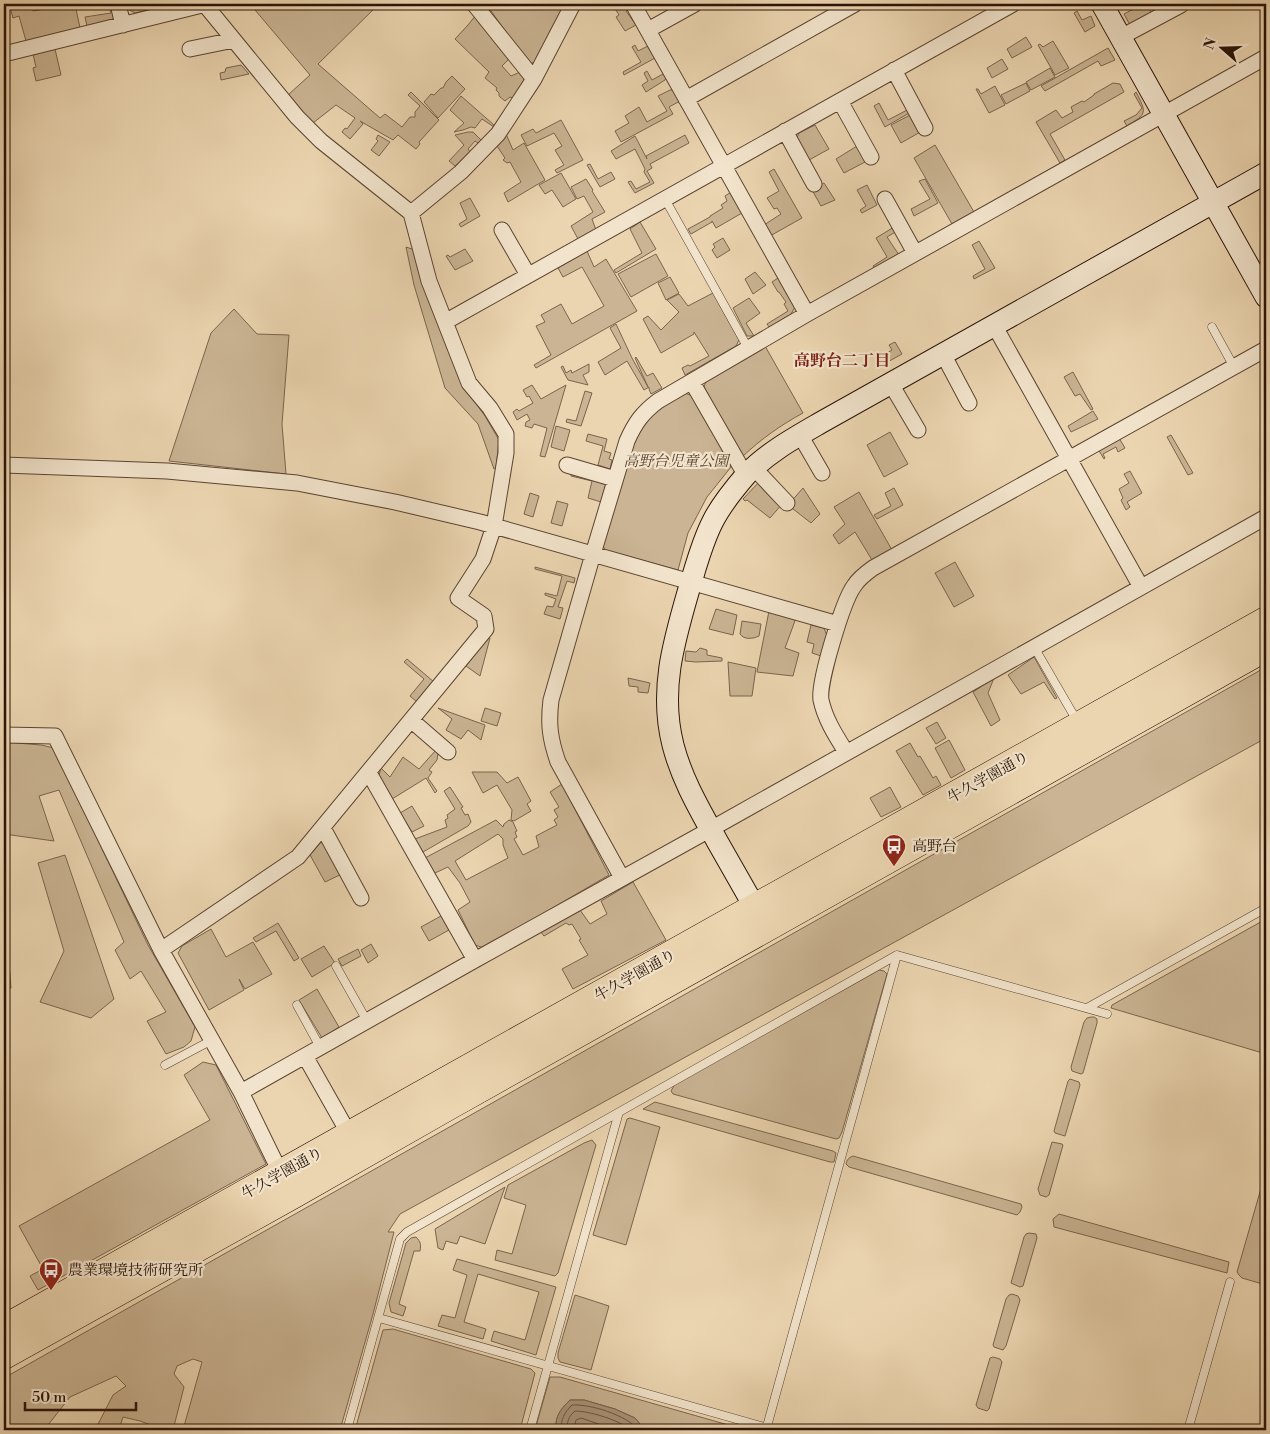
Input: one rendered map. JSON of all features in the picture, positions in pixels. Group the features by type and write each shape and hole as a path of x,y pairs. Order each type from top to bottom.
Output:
{"highway":[{"name":"牛久学園通り","path":"4,1355 287,1184 761,917 1266,620"},
{"name":"牛久学園通り","path":"761,917 1266,647"},
{"name":"牛久学園通り","path":"4,1330 287,1184"}],"street":[{"path":"118,4 123,25"},
{"path":"474,4 534,79"},
{"path":"412,214 461,172 498,134 534,79 573,4"},
{"path":"633,4 807,314"},
{"path":"648,30 695,4"},
{"path":"686,99 856,4"},
{"path":"445,322 1013,4"},
{"path":"1102,4 1266,297"},
{"path":"4,54 202,5 210,11 297,117 321,141 412,214 429,281 469,383 490,408 506,434 506,453 494,526 483,559 458,598 484,616 486,629 298,857 161,950"},
{"path":"1120,37 1181,5"},
{"path":"190,49 234,40"},
{"path":"622,878 558,762 549,729 549,715 593,554 627,441 635,424 645,411 658,401 748,348 914,253 1266,57"},
{"path":"894,70 925,128"},
{"path":"840,100 871,157"},
{"path":"785,132 814,184"},
{"path":"761,917 693,797 673,744 668,716 667,688 670,661 701,549 721,508 750,472 772,453 800,435 1266,173"},
{"path":"885,199 914,253"},
{"path":"502,230 528,275"},
{"path":"994,325 1141,587"},
{"path":"846,752 826,716 821,699 822,684 838,624 845,602 853,586 868,572 1266,349"},
{"path":"943,354 969,403"},
{"path":"692,382 740,466 787,503"},
{"path":"891,384 918,430"},
{"path":"800,435 822,473"},
{"path":"4,465 167,471 297,483 448,514 838,624"},
{"path":"567,465 616,479"},
{"path":"241,1092 1266,516"},
{"path":"411,720 448,752"},
{"path":"4,735 55,736 161,950 241,1092 287,1184"},
{"path":"368,773 475,960"},
{"path":"323,828 361,898"},
{"path":"305,1056 344,1125"}],"lane":[{"path":"665,199 748,348"},
{"path":"1212,327 1234,367"},
{"path":"1034,646 1072,714"},
{"path":"1087,1008 1266,908"},
{"path":"379,1318 769,1430 897,955"},
{"path":"347,1430 400,1239 407,1232 897,955 1107,1014"},
{"path":"336,966 368,1021"},
{"path":"297,1005 320,1047"},
{"path":"165,1065 212,1040"},
{"path":"530,1430 620,1112"},
{"path":"1188,1430 1230,1282"}],"green space":[{"path":"9,4 31,4 33,11 75,4 80,28 26,41 19,16 13,18"},
{"path":"109,4 112,4 114,18 110,21 87,26 85,17 111,13"},
{"path":"126,4 155,4 156,8 135,13 128,9"},
{"path":"250,4 379,4 318,64 380,118 385,114 402,127 410,117 415,117 415,112 420,106 408,95 411,92 439,120 419,142 420,144 416,149 398,135 393,140 360,121 363,124 350,139 342,132 345,128 347,129 355,118 336,105 313,123 288,95 310,75"},
{"path":"486,4 566,4 535,62 529,64"},
{"path":"612,4 624,4 628,10 626,11 636,25 625,31 616,17 619,15"},
{"path":"1143,4 1147,4 1152,14 1130,25 1124,14"},
{"path":"1077,11 1082,20 1091,16 1095,26 1085,32 1074,13"},
{"path":"476,15 508,56 508,60 502,66 511,76 520,72 523,74 524,81 513,98 510,97 505,101 499,96 497,88 485,78 489,72 455,39"},
{"path":"1026,37 1032,47 1012,58 1007,49"},
{"path":"1053,41 1069,68 1055,75 1038,45 1040,44 1043,47"},
{"path":"635,45 638,51 648,46 655,58 624,75 623,72 641,62 632,47"},
{"path":"1108,48 1115,60 1101,66 1098,61 1045,91 1041,86"},
{"path":"55,49 61,75 36,81 33,68 36,67 33,54"},
{"path":"1002,59 1008,69 992,78 987,68"},
{"path":"241,65 249,74 221,80 220,73 225,72 226,68"},
{"path":"1050,68 1055,77 1031,90 1026,82"},
{"path":"647,71 652,80 663,74 666,78 646,92 642,85 648,81 644,73"},
{"path":"452,76 465,89 438,118 424,102 431,94 434,95 443,88"},
{"path":"1026,83 1030,91 1006,104 1001,95"},
{"path":"1113,83 1120,84 1124,92 1050,134 1065,160 1060,163 1036,122 1056,110 1062,118 1073,112 1071,107 1082,101 1084,102"},
{"path":"995,86 1005,105 989,113 976,89 981,94"},
{"path":"673,90 680,101 669,107 673,114 621,142 615,131 629,123 625,116 639,107 647,122 667,111 658,96"},
{"path":"1136,92 1142,104 1143,112 1142,116 1127,126 1124,121 1136,115 1142,108 1134,94"},
{"path":"461,96 494,127 482,119 475,128 471,127 454,132 464,123 450,110"},
{"path":"879,103 888,120 909,109 911,112 885,127 874,106"},
{"path":"912,114 922,131 901,143 891,125"},
{"path":"561,120 583,160 557,173 555,170 564,165 555,150 562,146 554,133 527,146 521,135 533,129 536,133"},
{"path":"815,125 829,149 809,160 796,140 799,133"},
{"path":"473,132 481,140 478,143 475,141 468,149 471,153 455,166 449,161 464,145 455,135"},
{"path":"506,134 513,150 524,143 545,180 508,202 504,193 521,182 510,162 507,163 503,160 505,158 497,146"},
{"path":"378,135 390,142 379,156 371,150 378,141 376,139"},
{"path":"685,135 689,143 650,164 652,168 647,171 654,183 635,193 628,182 631,181 636,189 650,182 635,149 616,159 611,151 635,136 647,159 646,156"},
{"path":"935,145 974,212 952,224 914,158"},
{"path":"857,146 867,161 844,173 836,159"},
{"path":"590,164 598,179 611,172 615,179 600,187 587,165"},
{"path":"774,169 802,218 770,236 764,225 781,214 777,208 774,209 767,198 779,191 769,172"},
{"path":"561,173 576,199 563,207 552,190 545,194 539,185"},
{"path":"586,179 605,212 592,219 596,230 578,239 571,226 593,212 584,196 577,199 571,187"},
{"path":"925,179 938,203 914,216 911,209 930,199 919,181"},
{"path":"824,183 835,200 821,206 812,190"},
{"path":"867,185 877,205 862,213 860,210 866,206 857,190"},
{"path":"731,192 742,213 716,228 712,221 691,234 688,229 723,208 721,205 727,201 725,196"},
{"path":"470,198 480,216 461,227 459,224 467,219 460,203"},
{"path":"640,222 656,249 616,273 614,270 642,253 630,229"},
{"path":"894,227 897,231 887,237 899,255 874,268 873,266 887,257 876,238"},
{"path":"723,238 730,250 717,258 712,250 715,247 713,244"},
{"path":"979,241 995,268 974,279 973,276 985,269 972,245"},
{"path":"406,247 415,250 463,386 485,416 499,440 496,468 494,469 478,424 445,388 414,285"},
{"path":"465,249 473,261 455,270 446,256 450,257"},
{"path":"587,251 594,267 606,259 637,311 536,368 534,365 551,355 536,326 545,322 541,315 561,304 572,324 604,306 582,267 563,277 558,268"},
{"path":"656,254 668,276 631,297 618,274"},
{"path":"755,272 766,285 753,294 745,279"},
{"path":"670,277 679,293 666,300 658,283"},
{"path":"778,278 795,307 791,314 769,327 767,324 788,311 784,304 786,302 772,282"},
{"path":"713,293 739,340 736,346 685,375 682,368 709,356 694,332 694,334 661,353 643,319 648,316 661,330 679,312 667,300 679,294 688,306"},
{"path":"749,298 760,313 746,323 754,336 747,336 733,308"},
{"path":"234,309 257,334 289,335 282,424 286,474 169,461 211,333"},
{"path":"616,324 648,387 636,357 647,376 653,373 662,388 651,394 649,387 644,390 627,361 605,375 598,362 621,348 610,328"},
{"path":"895,342 902,354 884,364 880,357 892,350 889,345"},
{"path":"765,346 803,413 771,433 742,457 704,387 706,381"},
{"path":"589,364 589,372 583,375 588,385 568,380 561,367 563,366 566,373 571,370 572,373"},
{"path":"1073,372 1093,409 1091,410 1080,394 1075,396 1064,377"},
{"path":"532,385 541,399 566,385 545,457 540,456 547,428 534,424 532,428 525,426 526,422 530,420 527,414 517,420 513,412 517,409 519,411 533,403 523,390"},
{"path":"585,391 592,393 581,426 566,422 567,419 576,421"},
{"name":"高野台児童公園","path":"685,393 695,397 731,467 707,497 688,533 678,570 605,550 602,543 634,439 644,423 657,411"},
{"path":"1093,411 1098,419 1071,432 1068,426"},
{"path":"556,426 570,430 564,451 551,447"},
{"path":"890,432 908,464 884,477 867,445"},
{"path":"588,434 607,439 604,451 611,453 609,459 612,460 610,469 598,465 603,446 586,441"},
{"path":"1171,435 1193,473 1188,475 1167,437"},
{"path":"1119,438 1125,448 1118,452 1116,447 1103,454 1104,459 1098,449"},
{"path":"1130,471 1142,493 1127,502 1130,507 1126,510 1121,500 1123,498 1119,489 1129,483 1124,474"},
{"path":"571,474 606,483 601,502 588,498 592,481 571,476"},
{"path":"759,482 783,503 770,518 743,499"},
{"path":"803,488 820,514 811,523 788,505"},
{"path":"894,488 903,505 877,519 874,515 891,506 885,493"},
{"path":"859,492 892,550 872,560 855,532 839,544 833,535 845,524 834,507"},
{"path":"530,493 539,496 533,517 524,514"},
{"path":"557,501 568,504 562,526 551,523"},
{"path":"955,562 974,596 954,607 935,573"},
{"path":"535,567 575,578 574,583 567,581 558,607 563,608 560,619 544,614 547,606 553,607 556,599 545,595 545,593 557,596 562,576 535,569"},
{"path":"716,609 737,615 733,635 709,629"},
{"path":"769,611 796,618 785,648 799,653 793,676 757,672"},
{"path":"742,621 761,624 759,636 749,638 742,636 740,634"},
{"path":"811,625 824,628 827,636 821,656 812,653 814,644 807,642"},
{"path":"487,637 490,638 480,676 466,666"},
{"path":"700,648 707,650 707,655 722,658 722,661 685,661 686,651 696,652"},
{"path":"1034,657 1057,698 1055,699 1044,682 1021,694 1008,675"},
{"path":"407,659 434,682 417,702 410,696 424,679 404,662"},
{"path":"728,662 756,668 752,696 730,696"},
{"path":"1266,667 1266,738 400,1214 388,1232 394,1232 340,1430 183,1430 202,1362 193,1359 177,1366 174,1374 184,1387 173,1430 159,1430 159,1428 140,1421 123,1417 119,1430 95,1430 113,1395 126,1386 116,1376 70,1397 48,1425 51,1430 4,1430 4,1378"},
{"path":"628,678 650,683 648,693 638,692 638,687 629,686"},
{"path":"994,678 988,693 1000,720 991,726 973,692"},
{"path":"438,708 485,725 481,740 468,730 461,739 446,730 452,719"},
{"path":"485,708 501,713 497,726 481,721"},
{"path":"937,722 946,738 936,744 926,728"},
{"path":"949,740 965,770 951,778 935,748"},
{"path":"4,742 54,748 148,945 195,1027 191,1041 184,1047 166,1054 147,1021 166,1012 141,971 130,979 115,950 124,942 59,790 39,796 54,841 4,834"},
{"path":"910,743 933,778 936,776 941,785 923,795 896,751"},
{"path":"436,750 438,753 437,760 429,770 432,772 428,778 437,791 435,793 426,778 392,799 379,775 381,768 390,777 403,757 419,769"},
{"path":"472,772 497,772 507,783 518,777 531,801 527,804 531,811 514,821 511,820 512,810 497,785 483,793"},
{"path":"562,784 609,875 484,948 475,945 458,910 470,902 460,883 448,867 435,873 425,858 496,820 503,827 509,820 513,822 517,831 515,832 517,837 514,839 523,855 539,847 536,836 557,825 554,820 558,817 554,810 559,807 550,792","holes":["498,834 503,839 503,845 508,858 466,880 455,861"]},
{"path":"450,787 463,807 461,808 465,815 468,814 471,822 468,826 423,852 415,839 447,827 445,820 448,818 447,815 455,809 444,791"},
{"path":"890,787 901,807 881,817 870,798"},
{"path":"412,806 424,826 412,832 400,813"},
{"path":"321,842 326,844 344,873 325,882 310,855"},
{"path":"65,855 114,999 91,1018 40,1002 64,951 38,863"},
{"path":"633,882 666,940 573,989 562,969 588,955 579,940 581,939 572,924 566,923 544,936 540,931 580,910 590,924 607,914 601,901"},
{"path":"4,901 11,988 4,990"},
{"path":"441,916 449,930 429,941 421,927"},
{"path":"1266,919 1266,1054 1111,1008 1112,1005"},
{"path":"278,923 299,958 294,961 276,931 256,942 253,938"},
{"path":"211,929 226,957 253,942 272,974 245,989 239,979 244,990 209,1010 178,953 182,946"},
{"path":"371,944 378,956 368,963 361,950"},
{"path":"324,946 335,963 312,977 301,959"},
{"path":"358,949 361,956 342,966 338,959"},
{"path":"879,970 887,974 839,1138 836,1139 673,1094 671,1091 675,1084"},
{"path":"317,989 339,1027 322,1038 299,1000"},
{"path":"1087,1018 1097,1019 1097,1023 1083,1073 1081,1074 1072,1071 1071,1067 1084,1022"},
{"path":"203,1062 216,1065 266,1164 38,1290 30,1276 43,1269 19,1226 210,1120 184,1075"},
{"path":"1070,1079 1079,1082 1080,1085 1065,1136 1054,1131"},
{"path":"655,1102 833,1151 836,1153 834,1162 643,1109"},
{"path":"630,1118 660,1127 626,1245 593,1235 627,1119"},
{"path":"592,1140 596,1145 558,1273 555,1276 495,1260 497,1250 512,1254 526,1205 504,1198 508,1185"},
{"path":"1052,1142 1063,1145 1049,1195 1046,1197 1040,1195 1038,1189"},
{"path":"853,1156 1021,1204 1022,1207 1017,1215 849,1167 846,1164 847,1161"},
{"path":"1266,1171 1266,1202 1263,1204 1266,1210 1266,1285 1242,1278 1237,1272"},
{"path":"505,1187 485,1244 460,1236 457,1244 446,1241 443,1250 438,1248 435,1229"},
{"path":"1059,1214 1229,1262 1227,1273 1054,1227 1053,1219"},
{"path":"1029,1233 1036,1234 1037,1238 1023,1286 1020,1287 1011,1283 1024,1237"},
{"path":"416,1237 419,1240 420,1251 414,1251 399,1304 406,1307 403,1316 391,1312 389,1303 406,1243 411,1238"},
{"path":"457,1259 556,1287 536,1355 491,1341 494,1331 525,1340 539,1292 478,1274 464,1322 486,1329 483,1339 438,1326 442,1315 455,1318 467,1275 453,1270"},
{"path":"1012,1294 1018,1296 1020,1300 1006,1346 1003,1350 993,1345 1006,1299"},
{"path":"575,1295 609,1306 591,1370 560,1362 558,1358"},
{"path":"393,1329 531,1369 535,1373 520,1430 384,1430 372,1427 371,1430 355,1430 383,1330"},
{"path":"990,1358 1000,1359 1002,1362 987,1411 978,1408 976,1405"},
{"path":"550,1377 560,1377 746,1430 645,1430 635,1418 615,1409 584,1400 570,1400 559,1414 556,1421 556,1430 535,1430"}],"water":[{"path":"570,1400 584,1400 615,1409 635,1418 645,1430 556,1430 556,1421 559,1414"}],"place":[{"name":"高野台","path":"894,867"},
{"name":"農業環境技術研究所","path":"51,1291"}],"district":[{"name":"高野台二丁目","path":"842,360"}]}
